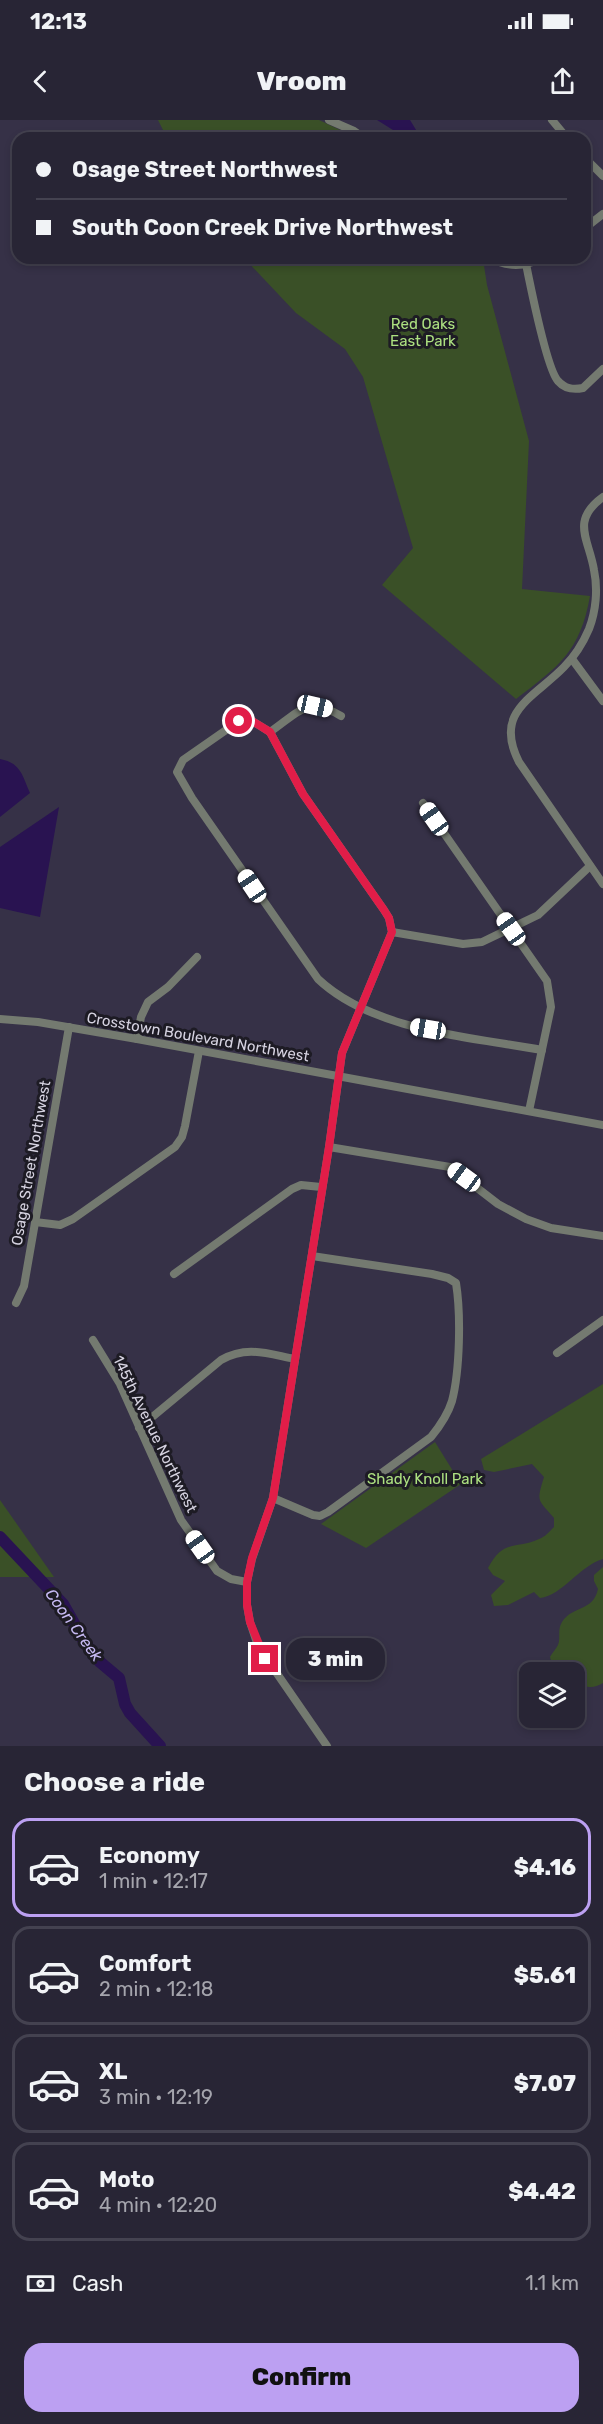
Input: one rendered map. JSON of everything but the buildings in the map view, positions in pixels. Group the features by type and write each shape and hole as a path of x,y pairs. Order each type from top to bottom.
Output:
{"street":[{"path":"328,120 355,132"},
{"path":"552,120 562,132"},
{"path":"591,164 603,176"},
{"path":"591,223 603,214"},
{"path":"507,264 526,264 553,373 563,386 584,388 603,369"},
{"path":"603,497 591,506 583,529 599,595 590,627 572,658 558,674 532,693 517,710 512,725 511,744 519,762 603,884"},
{"path":"572,658 603,701"},
{"path":"270,732 305,708 322,707 341,716"},
{"path":"327,1746 258,1646 247,1605 247,1582 252,1558 273,1498 343,1047 360,1006 392,932 389,918 303,794 270,732 249,719 239,721 183,760 177,772 180,781 318,979 336,994 360,1006 408,1026 542,1050"},
{"path":"423,803 547,981 551,1007 529,1111"},
{"path":"392,932 463,944 482,942 538,915 590,866"},
{"path":"137,1039 141,1017 148,1002 168,987 197,957"},
{"name":"Crosstown Boulevard Northwest","path":"0,1019 69,1027 603,1125"},
{"name":"Osage Street Northwest","path":"16,1303 24,1286 69,1027"},
{"path":"35,1222 60,1225 73,1219 175,1147 182,1137 185,1126 199,1051"},
{"path":"329,1147 450,1167 498,1204 526,1219 551,1228 603,1236"},
{"path":"174,1274 292,1189 301,1185 321,1187"},
{"path":"273,1498 320,1516 339,1505 431,1437 442,1423 452,1402 456,1379 459,1299 456,1283 448,1278 432,1274 312,1256"},
{"path":"557,1353 603,1320"},
{"name":"145th Avenue Northwest","path":"93,1340 120,1384 177,1511 204,1553 224,1576 247,1582"},
{"path":"139,1428 234,1352 247,1351 295,1359"}],"green space":[{"path":"158,120 319,120 344,132 164,132"},
{"name":"Red Oaks East Park","path":"250,264 484,264 487,285 529,441 522,589 590,596 586,615 574,644 556,667 516,699 382,585 413,548 363,377 345,349 296,313"},
{"path":"603,1384 603,1559 586,1568 548,1596 540,1598 534,1592 508,1605 494,1606 491,1595 505,1581 493,1575 488,1568 494,1559 499,1552 510,1546 543,1537 554,1527 554,1518 539,1496 544,1477 532,1464 494,1472 484,1470 481,1459"},
{"name":"Shady Knoll Park","path":"435,1442 461,1484 366,1548 321,1524"},
{"path":"0,1500 54,1577 0,1577"},
{"path":"603,1567 603,1683 595,1687 588,1687 585,1686 585,1662 551,1662 550,1657 558,1645 562,1622 566,1617 587,1605 595,1596 598,1589 594,1575"}],"shaded area":[{"path":"377,120 410,120 417,132 397,132"},
{"path":"0,759 17,767 30,793 0,817"},
{"path":"59,807 40,917 0,908 0,847"}],"waterway":[{"name":"Coon Creek","path":"0,1537 63,1604 85,1643 100,1662 119,1678 125,1704 130,1713 160,1746"}],"route":[{"path":"239,721 249,719 270,732 303,794 389,918 392,932 343,1047 273,1498 252,1558 247,1582 250,1622 265,1659"}]}
